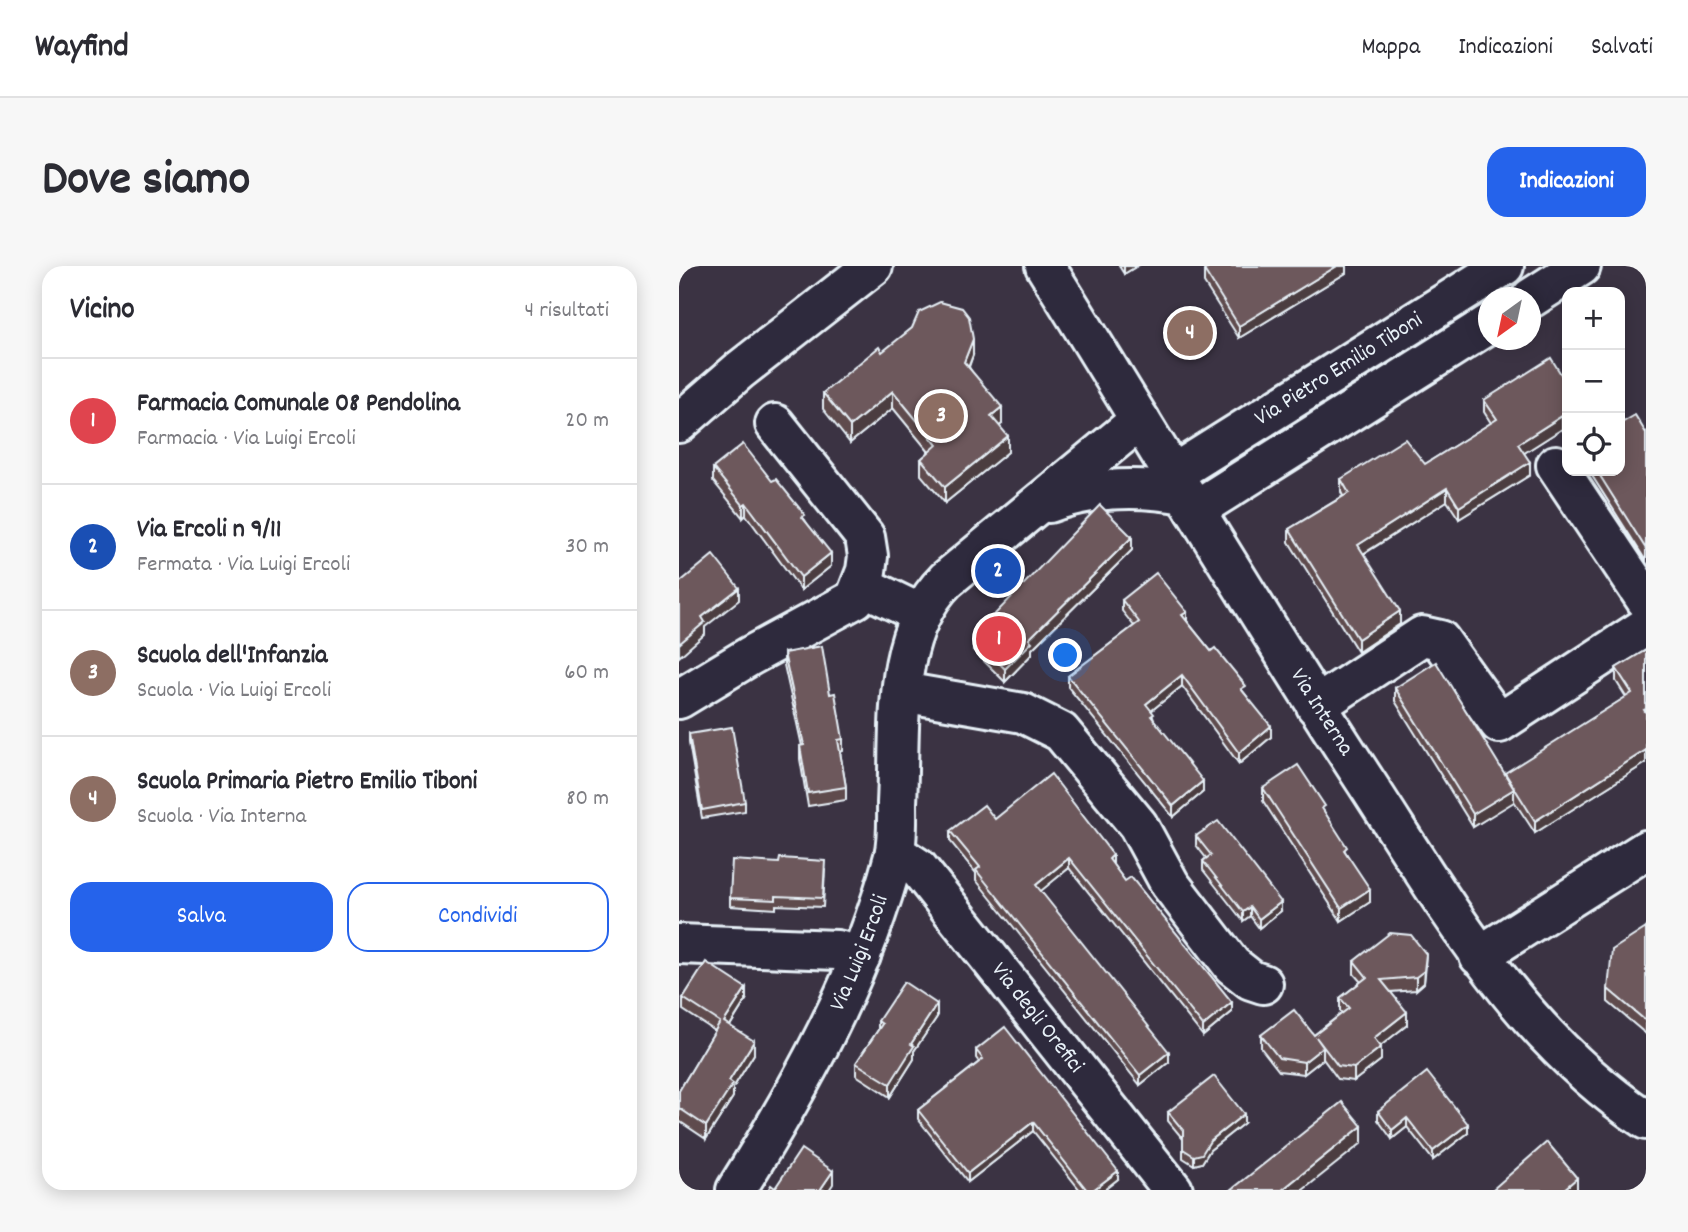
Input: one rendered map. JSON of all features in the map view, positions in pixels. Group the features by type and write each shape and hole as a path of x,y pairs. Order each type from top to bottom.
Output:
{"street":[{"path":"679,423 740,370 873,266"},
{"name":"Via Interna","path":"1045,266 1316,706 1479,956 1547,1040 1646,1120"},
{"name":"Via Pietro Emilio Tiboni","path":"1184,493 1504,266"},
{"path":"1541,292 1581,266"},
{"name":"Via Pietro Emilio Tiboni","path":"1184,493 1478,330"},
{"name":"Via Luigi Ercoli","path":"736,1190 786,1110 832,1024 861,956 895,853 902,692 910,642 921,614 946,580 1140,420"},
{"path":"679,699 750,656 849,604 860,594 863,586 868,556 865,537 775,424"},
{"path":"1556,466 1646,600"},
{"name":"Via Luigi Ercoli","path":"1035,509 1093,491 1134,488 1184,493"},
{"path":"863,586 921,614"},
{"path":"1316,706 1422,636 1440,640 1499,723 1646,628"},
{"path":"902,692 1023,713 1061,732 1138,825 1170,884 1232,965 1251,980 1263,984"},
{"path":"1479,956 1646,850"},
{"name":"Via degli Orefici","path":"895,853 918,869 1173,1190"},
{"path":"679,944 837,950 861,956"}],"building":[{"path":"1212,266 1337,266 1239,326 1204,270"},
{"path":"940,302 962,308 969,317 973,339 964,362 1002,407 991,416 1008,436 945,487 921,459 937,445 893,391 850,426 823,393 879,347 882,352 912,328 919,312"},
{"path":"1551,358 1562,376 1562,416 1518,444 1530,462 1459,507 1447,488 1358,545 1400,611 1358,639 1289,529 1349,493 1341,479 1405,439 1425,464 1497,419 1484,400"},
{"path":"1635,415 1646,433 1646,549 1600,476 1625,476 1625,421"},
{"path":"743,444 772,481 776,479 831,553 801,577 746,503 743,505 713,468"},
{"path":"1100,505 1132,537 1029,639 1032,642 1005,669 973,637"},
{"path":"713,555 739,588 702,617 705,622 679,644 679,583"},
{"path":"1156,573 1187,612 1182,615 1211,651 1215,648 1246,686 1241,689 1271,726 1239,753 1182,675 1146,704 1154,714 1151,716 1203,781 1173,806 1068,676 1139,622 1122,600"},
{"path":"822,646 830,694 835,693 843,739 838,740 846,787 808,793 800,746 804,745 784,653"},
{"path":"1646,650 1646,750 1535,821 1505,773 1632,693 1616,668"},
{"path":"1436,662 1514,789 1473,814 1395,688"},
{"path":"732,727 745,802 702,810 689,734"},
{"path":"1298,765 1325,806 1322,808 1347,847 1344,850 1370,889 1341,908 1263,788"},
{"path":"1051,774 1113,855 1109,859 1125,881 1131,877 1232,1002 1203,1026 1069,858 1036,885 1169,1052 1140,1075 976,870 980,867 950,831 984,805 995,819"},
{"path":"1218,821 1281,902 1259,919 1250,907 1243,912 1203,861 1211,855 1196,836"},
{"path":"780,858 825,861 823,898 730,898 732,860 779,863"},
{"path":"1646,928 1646,1021 1608,989 1612,950"},
{"path":"1390,933 1411,935 1426,954 1424,971 1416,977 1381,980 1407,1012 1374,1038 1381,1047 1354,1068 1338,1066 1316,1037 1323,1047 1304,1062 1279,1058 1261,1035 1294,1010 1314,1035 1349,1008 1340,998 1367,977 1354,961"},
{"path":"706,962 746,988 724,1022 754,1041 729,1081 733,1084 706,1126 679,1108 679,1091 720,1022 683,998"},
{"path":"904,982 937,1004 911,1044 914,1046 890,1084 856,1063 882,1024 878,1021"},
{"path":"1005,1027 1118,1171 1093,1190 1087,1190 1033,1122 968,1173 918,1110 983,1059 976,1050"},
{"path":"1427,1072 1468,1124 1433,1151 1407,1118 1392,1130 1378,1111"},
{"path":"1214,1076 1244,1114 1210,1141 1202,1154 1194,1156 1183,1149 1183,1130 1168,1112"},
{"path":"1342,1102 1362,1126 1282,1190 1231,1190"},
{"path":"1547,1142 1577,1178 1563,1190 1492,1190"},
{"path":"801,1149 833,1171 820,1190 768,1190 771,1185 775,1188"}],"place":[{"name":"Scuola Primaria Pietro Emilio Tiboni","path":"1190,333"},
{"name":"Scuola dell'Infanzia","path":"941,416"},
{"name":"Via Ercoli n 9/11","path":"998,571"},
{"name":"Farmacia Comunale 08 Pendolina","path":"999,639"}]}
